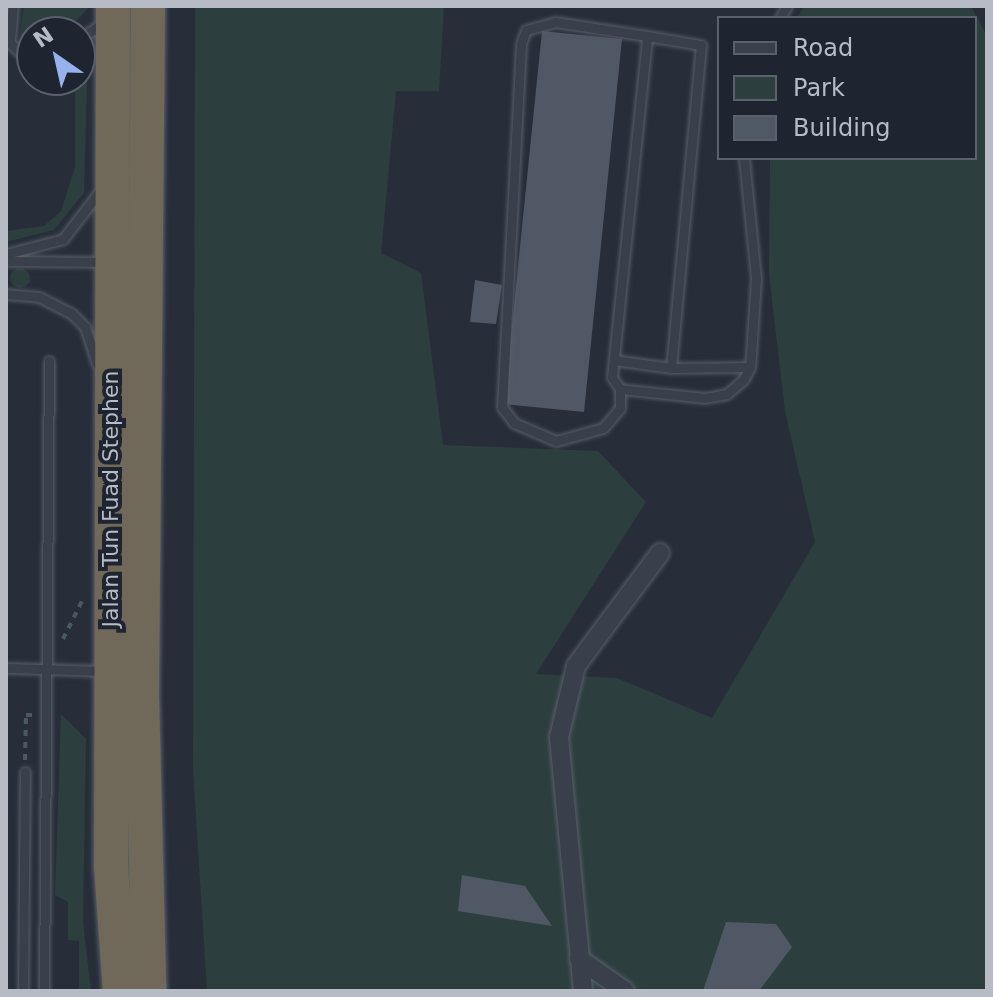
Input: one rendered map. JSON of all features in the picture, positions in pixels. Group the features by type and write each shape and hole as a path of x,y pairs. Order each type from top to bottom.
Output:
{"highway":[{"name":"Jalan Tun Fuad Stephen","path":"148,6 150,323 142,694 149,991"},
{"name":"Jalan Tun Fuad Stephen","path":"113,10 114,262 108,430 111,866 120,991"}],"street":[{"path":"583,991 559,768 564,706 576,666 660,553"},
{"path":"579,959 625,991"}],"lane":[{"path":"13,6 10,43 16,49"},
{"path":"96,25 113,10"},
{"path":"647,36 612,377 620,389 620,408 603,428 556,441 514,423 502,407 521,44 526,30 555,22 647,36 701,45 671,368"},
{"path":"6,254 63,239 96,200 105,112 114,98"},
{"path":"620,389 705,398 738,387 750,367 756,278 744,160"},
{"path":"6,261 114,262 136,275 150,323"},
{"path":"6,294 56,303 85,327 108,430"},
{"path":"614,360 671,368 750,367"},
{"path":"44,991 49,361"},
{"path":"6,668 112,671"},
{"path":"23,991 25,772"}],"path":[{"path":"47,670 89,585"},
{"path":"25,772 26,715 47,715"}],"green space":[{"path":"24,6 90,6 81,16 22,16"},
{"path":"195,6 444,6 439,91 396,91 381,253 421,273 443,445 598,451 646,502 536,674 617,678 712,718 815,542 785,411 769,274 770,160 977,160 977,17 987,36 987,991 207,991 193,769"},
{"path":"804,6 971,6 976,16 798,16"},
{"path":"75,96 87,96 84,193 54,230 6,242 6,231 44,226 61,211 75,167"},
{"path":"20,268 27,271 30,278 27,285 20,288 13,285 10,278 13,271"},
{"path":"61,714 86,739 83,922 91,991 79,991 79,941 68,940 68,902 55,895"}],"building":[{"path":"542,31 622,39 584,412 504,404"},
{"path":"475,280 502,285 496,324 470,322"},
{"path":"462,875 525,886 552,926 458,911"},
{"path":"726,922 776,924 792,947 759,991 703,991"}]}
